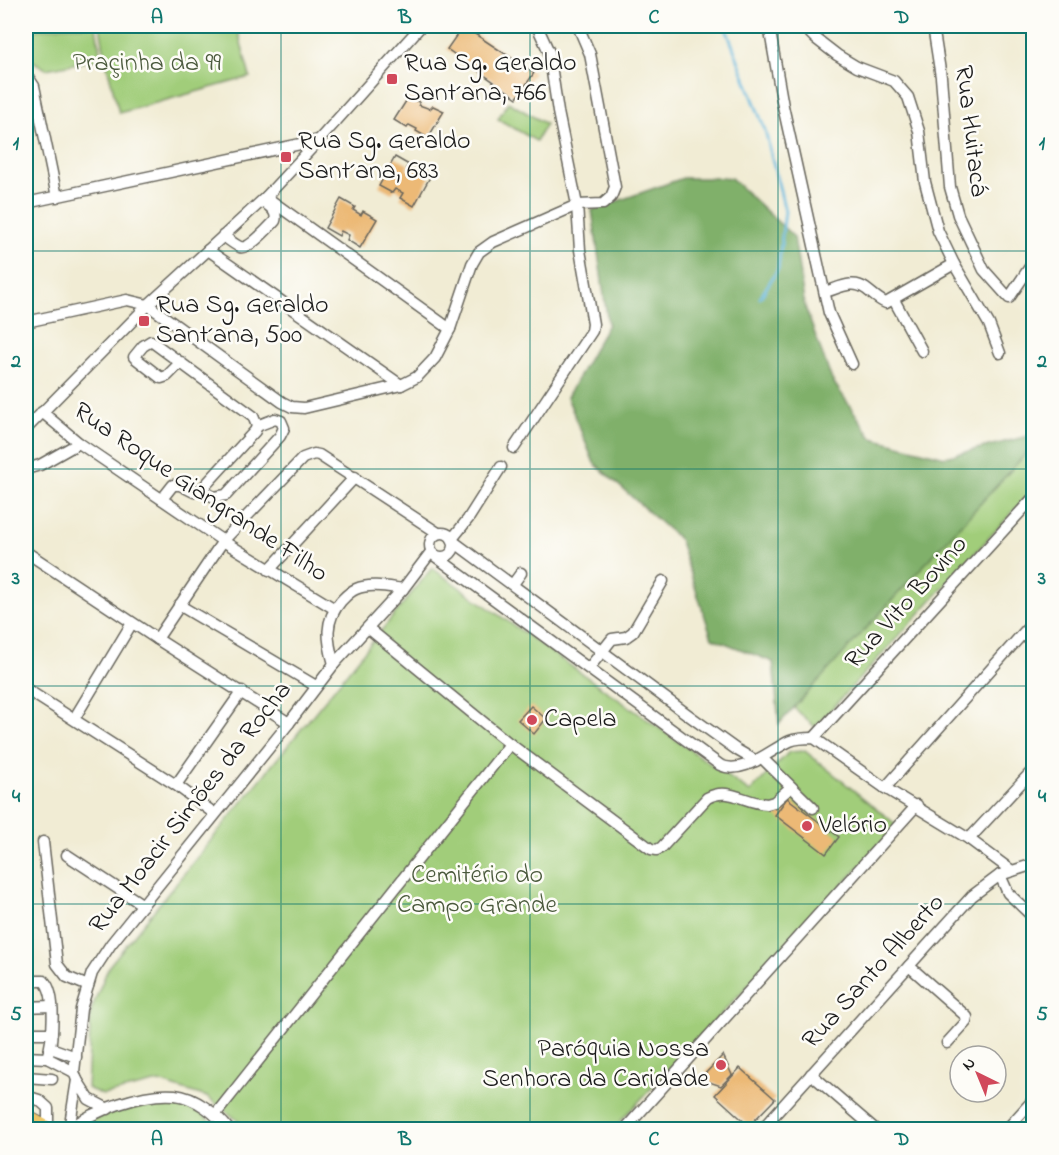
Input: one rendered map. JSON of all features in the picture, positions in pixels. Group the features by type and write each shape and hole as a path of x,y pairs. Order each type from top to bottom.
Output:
{"main road":[{"path":"26,1117 49,1129"}],"street":[{"path":"26,429 148,305 264,198 421,26"},
{"path":"514,448 593,328 580,250 577,205 558,112 549,52 537,26"},
{"path":"26,322 127,300 148,305 292,407 314,406 401,385 417,377 435,358 450,329 472,264 480,252 493,242 577,205 603,204 611,197 615,187 590,54 578,26"},
{"path":"769,26 783,106 832,322 852,364"},
{"path":"803,26 837,56 857,67 894,81 908,97 919,131 921,156 938,231 954,264 989,324 1000,353"},
{"name":"Rua Huitacá","path":"933,26 941,77 950,187 958,215 984,270 1009,298 1034,261"},
{"path":"26,78 34,86 57,197"},
{"path":"26,203 319,140"},
{"path":"223,236 240,247 245,248 251,244 277,217 264,198"},
{"path":"264,198 450,329"},
{"path":"208,250 401,385"},
{"path":"825,292 855,284 864,287 879,301 886,303 954,264"},
{"path":"894,300 922,351"},
{"path":"181,362 253,416 257,426"},
{"name":"Rua Roque Giangrande Filho","path":"42,412 79,443 223,541 335,609"},
{"path":"162,499 176,484 194,492 201,490 257,426 275,419 280,421 284,428 280,436 226,495 214,497 201,490"},
{"path":"26,469 40,465 79,443"},
{"path":"157,639 223,541 303,458 319,454 438,533 448,535 737,750 759,759 813,808"},
{"path":"433,554 442,558 449,555 453,549 453,540 501,467"},
{"path":"269,570 355,477"},
{"name":"Rua Vito Bovino","path":"814,738 1034,497"},
{"path":"438,533 430,541 433,554 720,765 734,768 759,759 791,741 814,738 885,788 917,805 969,839 1012,871"},
{"path":"26,552 289,723"},
{"name":"Rua Moacir Simões da Rocha","path":"69,1129 81,1009 92,973 334,664 433,554"},
{"path":"513,584 521,573"},
{"path":"589,668 612,639 626,637 633,632 663,581"},
{"path":"334,664 327,642 327,628 335,609 348,594 356,589 383,586 403,588"},
{"path":"179,605 316,687"},
{"path":"885,788 1034,621"},
{"path":"74,720 132,623"},
{"path":"368,628 510,744 651,849 657,850 662,847 706,798 714,794 722,792 766,804 774,802 791,787"},
{"path":"631,699 643,681"},
{"path":"26,689 176,785 215,814"},
{"path":"176,785 242,691"},
{"path":"215,1115 510,744"},
{"path":"969,839 1034,769"},
{"path":"624,1130 917,805"},
{"path":"43,842 57,964 67,977 88,986"},
{"path":"67,855 143,905"},
{"name":"Rua Santo Alberto","path":"761,1130 972,896 1000,875 1034,864"},
{"path":"1000,875 1008,893 1034,918"},
{"path":"909,966 967,1017 966,1022 947,1043"},
{"path":"26,981 44,981 49,987 52,1033 49,1053"},
{"path":"26,1007 51,1006"},
{"path":"26,1033 52,1033"},
{"path":"49,1053 75,1076 88,1099 108,1108"},
{"path":"26,1057 49,1053 75,1058"},
{"path":"812,1074 876,1130"},
{"path":"26,1077 52,1079"},
{"path":"69,1129 84,1118 108,1108 147,1097 176,1095 200,1104 215,1115 229,1130"},
{"path":"26,1096 39,1100 48,1108 49,1129"},
{"path":"1006,1130 1034,1099"}],"green space":[{"path":"64,26 96,26 101,59 46,69 31,60 26,61 26,31"},
{"name":"Praçinha da 99","path":"100,26 241,26 238,31 250,77 119,113 106,62"},
{"path":"508,102 546,124 536,141 498,119"},
{"path":"683,178 731,178 794,237 805,307 832,380 872,438 945,457 1033,435 1033,446 779,724 773,662 712,638 679,539 594,463 567,397 608,324 592,210"},
{"path":"1033,446 1033,490 815,727 793,707"},
{"name":"Cemitério do Campo Grande","path":"432,568 750,792 789,752 805,751 898,826 613,1129 246,1129 207,1097 159,1082 103,1095 87,1088 91,1010 109,966"},
{"path":"175,1100 198,1110 219,1129 81,1130 86,1121 140,1105"}],"building":[{"path":"463,26 534,73 517,98 447,49"},
{"path":"408,98 430,109 433,106 444,111 428,138 416,131 417,129 409,125 407,128 394,120"},
{"path":"395,157 409,165 406,168 414,173 416,170 430,177 414,206 400,198 403,193 395,189 392,193 379,186"},
{"path":"341,199 355,207 353,210 361,215 363,211 377,219 360,248 347,240 349,235 341,231 339,236 325,228"},
{"name":"Capela","path":"531,706 546,719 534,734 518,720"},
{"name":"Velório","path":"787,798 839,837 826,854 775,815"},
{"name":"Paróquia Nossa Senhora da Caridade","path":"723,1055 732,1075 721,1086 700,1079"},
{"path":"740,1068 775,1099 749,1126 715,1095"}],"waterway":[{"path":"725,26 765,130 785,211 778,269 760,298"}],"place":[{"name":"Rua Sg. Geraldo Sant´ana, 766","path":"392,79"},
{"name":"Rua Sg. Geraldo Sant´ana, 683","path":"286,157"},
{"name":"Rua Sg. Geraldo Sant´ana, 500","path":"144,321"},
{"name":"Capela","path":"532,720"},
{"name":"Velório","path":"807,826"},
{"name":"Paróquia Nossa Senhora da Caridade","path":"721,1065"}]}
